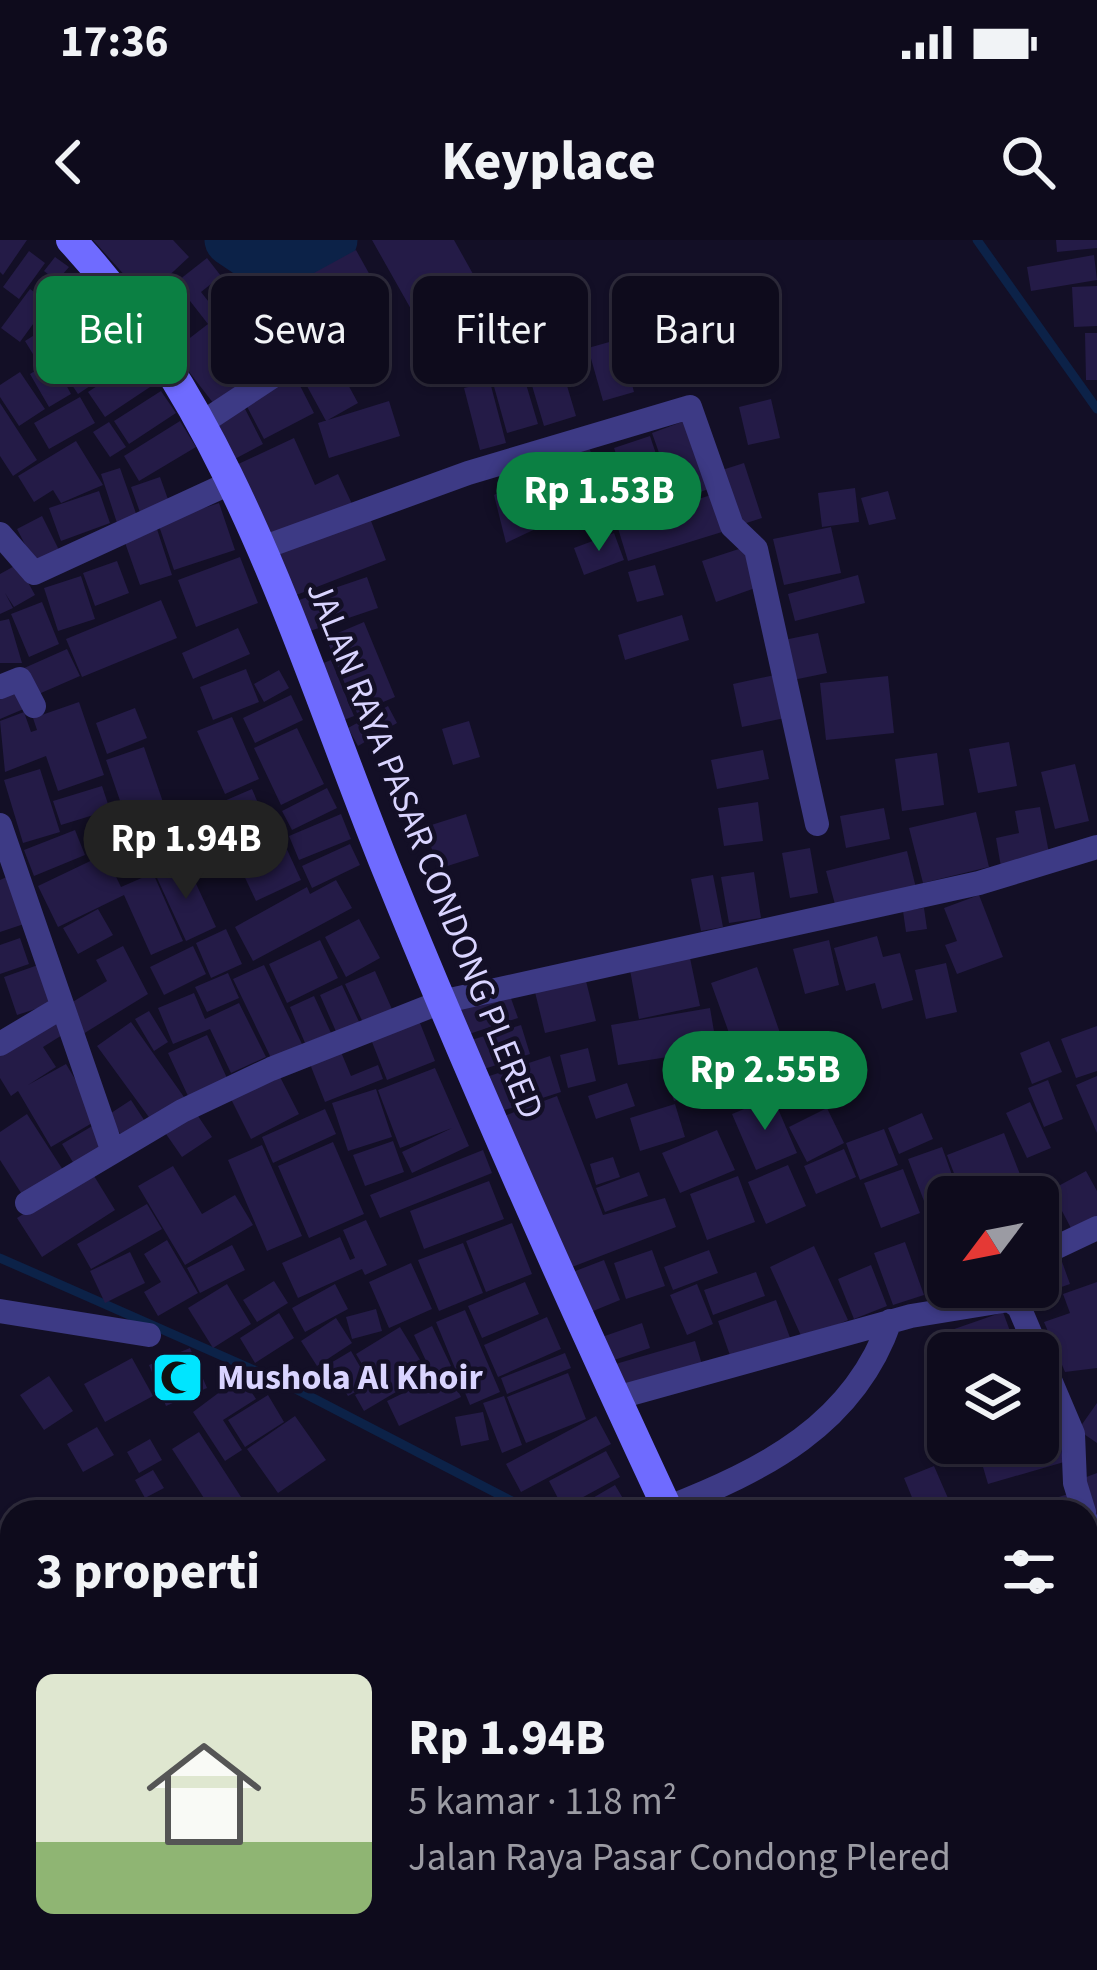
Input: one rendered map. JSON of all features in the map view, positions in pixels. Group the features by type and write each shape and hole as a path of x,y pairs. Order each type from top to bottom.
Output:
{"street":[{"name":"JALAN RAYA PASAR CONDONG PLERED","path":"71,240 153,340 232,482 544,1249 663,1500"},
{"path":"202,423 261,384"},
{"path":"262,548 468,473 690,407 732,526 756,549 817,824"},
{"path":"0,534 34,573 232,482"},
{"path":"0,687 20,679 34,706"},
{"path":"0,825 113,1153"},
{"path":"27,1203 182,1111 271,1069 441,1002 957,888 1097,848"},
{"path":"0,1044 62,1006"},
{"path":"1059,1246 1097,1228"},
{"path":"616,1398 900,1318 1009,1300 1019,1307 1073,1434 1080,1500"},
{"path":"689,1500 759,1467 837,1412 877,1360 900,1318 927,1306"},
{"path":"0,1311 149,1335"}],"building":[{"path":"0,240 27,240 3,275 0,272"},
{"path":"93,240 173,240 189,257 169,276 125,276"},
{"path":"372,240 454,240 474,276 413,276 413,313"},
{"path":"1056,240 1097,240 1097,248 1057,252"},
{"path":"356,250 370,276 308,276"},
{"path":"29,251 45,263 19,299 3,287"},
{"path":"1094,255 1097,280 1031,291 1027,267"},
{"path":"55,257 69,267 61,276 44,271"},
{"path":"207,258 221,276 211,276 211,284 201,292 211,305 211,384 251,384 217,408 187,369 187,340 208,324 190,301 187,303 184,276"},
{"path":"1097,286 1097,326 1074,327 1072,287"},
{"path":"30,289 36,293 36,320 20,342 1,328"},
{"path":"1085,333 1097,333 1097,380 1086,380"},
{"path":"36,334 36,359 25,341"},
{"path":"612,341 612,384 632,384 634,392 603,401 588,348"},
{"path":"36,370 36,384 66,384 71,394 49,407 30,374"},
{"path":"20,372 45,409 19,426 0,397 0,385"},
{"path":"71,384 93,384 78,394"},
{"path":"100,384 154,384 105,417 88,392"},
{"path":"271,384 299,384 314,413 264,439 243,399"},
{"path":"306,384 348,384 358,403 326,421"},
{"path":"491,384 506,443 480,450 464,388"},
{"path":"493,384 526,384 538,424 507,433"},
{"path":"532,384 567,384 576,416 544,426"},
{"path":"161,391 176,413 129,444 114,421"},
{"path":"80,397 95,423 49,449 34,423"},
{"path":"771,399 780,438 748,445 739,407"},
{"path":"389,401 400,436 329,458 318,423"},
{"path":"0,403 37,460 13,476 0,456"},
{"path":"243,405 263,444 229,462 209,424"},
{"path":"687,420 711,488 676,501 652,433"},
{"path":"180,421 196,447 139,481 124,456"},
{"path":"109,422 126,447 110,457 93,432"},
{"path":"650,436 672,502 637,514 614,448"},
{"path":"294,438 315,485 338,474 353,506 270,544 234,466"},
{"path":"76,441 103,485 61,503 53,490 34,502 18,476"},
{"path":"588,446 599,469 611,463 620,488 610,492 614,500 593,510 567,456"},
{"path":"564,460 588,504 506,543 494,495"},
{"path":"744,463 762,518 737,526 719,471"},
{"path":"120,468 138,519 118,526 101,474"},
{"path":"160,477 170,505 141,515 131,487"},
{"path":"855,488 859,522 822,527 818,493"},
{"path":"99,491 110,523 61,541 49,508"},
{"path":"888,491 896,519 869,525 861,498"},
{"path":"711,495 722,532 628,561 617,525"},
{"path":"219,503 235,550 174,570 158,523"},
{"path":"368,513 386,560 286,599 268,551"},
{"path":"42,516 61,554 36,566 17,529"},
{"path":"156,526 172,575 140,585 123,537"},
{"path":"831,527 841,573 784,585 773,539"},
{"path":"614,533 624,560 584,575 574,548"},
{"path":"745,547 758,587 716,602 702,561"},
{"path":"240,557 258,603 196,627 178,580"},
{"path":"117,561 129,593 95,606 83,573"},
{"path":"18,564 35,595 14,607 5,593 13,608 0,614 0,574"},
{"path":"655,565 664,595 637,602 628,572"},
{"path":"858,575 865,603 795,621 788,594"},
{"path":"81,576 95,619 58,631 44,588"},
{"path":"367,577 378,608 310,631 299,600"},
{"path":"161,600 177,638 82,677 66,639"},
{"path":"42,602 59,644 29,657 11,614"},
{"path":"682,615 689,640 625,660 618,635"},
{"path":"9,619 22,663 0,663 0,621"},
{"path":"364,622 395,697 357,713 326,638"},
{"path":"238,628 250,654 193,679 182,653"},
{"path":"818,633 827,673 793,680 784,640"},
{"path":"67,649 80,676 34,696 22,669"},
{"path":"331,660 354,716 334,724 311,668"},
{"path":"246,669 259,702 213,720 200,687"},
{"path":"279,670 289,688 264,702 254,684"},
{"path":"775,675 785,718 742,727 733,684"},
{"path":"888,676 894,733 826,740 820,683"},
{"path":"16,686 26,708 0,719 0,693"},
{"path":"291,695 303,720 255,743 243,718"},
{"path":"79,702 104,775 58,791 46,756 5,772 0,721 24,712 31,732 37,730 33,718"},
{"path":"388,706 397,723 358,746 348,728"},
{"path":"135,708 147,738 107,754 96,723"},
{"path":"232,717 259,779 225,794 197,731"},
{"path":"469,721 480,757 453,765 442,729"},
{"path":"297,728 324,784 281,805 254,748"},
{"path":"1009,742 1017,786 978,793 969,749"},
{"path":"144,747 164,805 126,818 106,760"},
{"path":"763,750 769,779 717,789 711,760"},
{"path":"937,753 944,805 902,811 895,759"},
{"path":"1075,764 1089,821 1055,829 1041,772"},
{"path":"40,769 60,832 23,843 4,780"},
{"path":"102,786 110,810 61,825 53,801"},
{"path":"327,788 337,808 292,830 282,811"},
{"path":"252,789 261,810 218,829 208,808"},
{"path":"758,802 763,841 724,846 718,808"},
{"path":"1040,807 1050,858 1001,867 996,838 1019,833 1015,811"},
{"path":"884,808 890,839 846,848 840,816"},
{"path":"976,812 989,867 923,883 909,828"},
{"path":"341,814 351,839 299,860 289,836"},
{"path":"466,814 479,856 438,869 425,827"},
{"path":"251,821 263,849 210,873 198,844"},
{"path":"177,827 188,852 131,878 120,853"},
{"path":"75,830 85,855 34,876 24,850"},
{"path":"284,843 301,880 256,901 239,865"},
{"path":"350,844 360,865 312,888 302,866"},
{"path":"810,848 818,893 790,898 782,853"},
{"path":"907,851 916,888 836,908 826,871"},
{"path":"105,854 121,887 153,873 183,941 151,955 124,895 58,927 38,886"},
{"path":"187,864 216,927 186,941 157,878"},
{"path":"754,872 761,918 729,923 721,877"},
{"path":"713,875 723,927 701,931 691,879"},
{"path":"9,876 27,923 0,932 0,880"},
{"path":"336,880 352,908 253,961 235,927 307,887 310,894"},
{"path":"979,895 1003,957 957,974 945,945 957,941 944,908"},
{"path":"924,908 927,929 906,932 903,911"},
{"path":"98,909 113,935 78,954 63,928"},
{"path":"359,919 380,958 346,977 325,937"},
{"path":"226,929 242,964 211,978 196,943"},
{"path":"877,936 883,957 900,953 913,1000 882,1009 875,983 846,991 834,948"},
{"path":"20,938 29,964 0,974 0,945"},
{"path":"320,940 338,978 287,1003 269,964"},
{"path":"829,940 839,985 805,994 793,949"},
{"path":"123,946 148,994 83,1034 66,1006 107,981 96,960"},
{"path":"193,946 206,974 164,995 150,967"},
{"path":"690,958 700,1006 639,1019 630,970"},
{"path":"946,963 957,1012 926,1019 915,970"},
{"path":"38,965 51,1004 17,1015 4,977"},
{"path":"264,965 302,1044 271,1058 233,979"},
{"path":"757,967 787,1053 742,1069 711,983"},
{"path":"375,971 395,1016 366,1029 345,984"},
{"path":"228,973 239,998 207,1012 195,987"},
{"path":"586,981 596,1021 545,1033 535,992"},
{"path":"342,985 361,1026 338,1036 320,995"},
{"path":"508,990 518,1018 466,1035 456,1008"},
{"path":"194,993 205,1019 239,1003 266,1057 231,1073 210,1029 173,1044 158,1008"},
{"path":"314,996 331,1033 305,1043 290,1007"},
{"path":"710,1008 717,1049 618,1065 611,1025"},
{"path":"149,1011 168,1042 154,1051 135,1019"},
{"path":"58,1017 67,1032 43,1047 56,1067 28,1085 66,1064 99,1119 51,1147 18,1091 11,1096 0,1078 0,1053"},
{"path":"418,1018 435,1061 387,1080 370,1037"},
{"path":"131,1022 184,1097 151,1120 97,1046"},
{"path":"521,1025 530,1054 478,1071 468,1041"},
{"path":"1097,1026 1097,1071 1076,1078 1061,1039"},
{"path":"207,1035 227,1078 188,1096 168,1053"},
{"path":"1049,1041 1062,1072 1032,1084 1020,1053"},
{"path":"588,1048 596,1081 568,1088 560,1055"},
{"path":"720,1050 731,1082 674,1101 663,1069"},
{"path":"341,1052 351,1076 378,1065 383,1079 325,1102 310,1064"},
{"path":"550,1056 561,1092 492,1114 480,1079"},
{"path":"435,1068 469,1146 412,1173 402,1152 452,1128 400,1148 378,1090"},
{"path":"278,1073 299,1114 251,1139 230,1097"},
{"path":"1097,1076 1097,1133 1076,1085"},
{"path":"1048,1080 1063,1119 1044,1127 1028,1088"},
{"path":"627,1083 635,1106 596,1119 588,1096"},
{"path":"376,1089 392,1137 348,1151 332,1103"},
{"path":"557,1096 603,1215 665,1198 676,1227 559,1272 499,1118"},
{"path":"773,1097 797,1153 756,1170 732,1114"},
{"path":"131,1100 150,1129 127,1144 108,1115"},
{"path":"1030,1102 1051,1148 1027,1158 1006,1113"},
{"path":"675,1104 685,1137 640,1151 630,1118"},
{"path":"827,1108 844,1143 807,1162 789,1127"},
{"path":"325,1109 336,1134 273,1163 262,1137"},
{"path":"196,1113 212,1137 182,1157 166,1134"},
{"path":"922,1113 933,1139 899,1154 888,1128"},
{"path":"27,1114 63,1170 23,1196 0,1160 0,1132"},
{"path":"94,1125 109,1150 77,1169 62,1144"},
{"path":"884,1129 898,1165 860,1180 846,1143"},
{"path":"717,1130 735,1170 680,1193 662,1153"},
{"path":"1004,1133 1021,1176 955,1176 947,1155"},
{"path":"393,1141 404,1172 365,1186 353,1155"},
{"path":"333,1142 364,1214 309,1238 278,1166"},
{"path":"262,1145 302,1236 267,1251 228,1160"},
{"path":"942,1147 952,1176 927,1176 924,1201 908,1159"},
{"path":"844,1149 856,1177 816,1194 804,1166"},
{"path":"483,1150 492,1173 380,1218 370,1195"},
{"path":"613,1157 620,1177 596,1185 590,1164"},
{"path":"788,1165 806,1206 766,1224 748,1182"},
{"path":"173,1166 202,1214 235,1195 253,1225 185,1265 138,1186"},
{"path":"903,1169 920,1213 881,1228 864,1183"},
{"path":"91,1171 115,1210 42,1257 17,1218"},
{"path":"1086,1171 1097,1191 1097,1219 1073,1232 1059,1205 1059,1186"},
{"path":"639,1172 648,1196 605,1212 596,1188"},
{"path":"738,1176 755,1222 707,1240 690,1194"},
{"path":"489,1181 504,1219 424,1249 410,1211"},
{"path":"147,1204 162,1229 91,1269 77,1244"},
{"path":"366,1220 387,1265 365,1275 362,1269 298,1298 282,1263 340,1237 350,1260 355,1258 343,1230"},
{"path":"512,1223 532,1274 486,1292 466,1241"},
{"path":"167,1240 198,1293 158,1316 144,1292 161,1282 144,1254"},
{"path":"905,1242 924,1295 893,1305 874,1253"},
{"path":"463,1243 483,1293 439,1311 418,1260"},
{"path":"232,1245 245,1270 200,1293 187,1268"},
{"path":"814,1246 848,1320 803,1340 770,1267"},
{"path":"652,1250 665,1286 626,1299 614,1263"},
{"path":"709,1250 718,1273 673,1290 664,1267"},
{"path":"130,1252 145,1283 105,1303 90,1271"},
{"path":"604,1260 620,1300 581,1316 565,1275"},
{"path":"1059,1260 1070,1284 1059,1288"},
{"path":"411,1263 432,1309 389,1328 369,1282"},
{"path":"871,1265 887,1306 854,1319 838,1279"},
{"path":"756,1272 765,1296 713,1315 704,1290"},
{"path":"274,1281 288,1303 257,1322 243,1300"},
{"path":"525,1282 539,1314 482,1338 468,1306"},
{"path":"1097,1282 1097,1368 1065,1372 1059,1358 1059,1332 1048,1332 1044,1322 1070,1313 1063,1294"},
{"path":"227,1284 251,1324 213,1348 188,1308"},
{"path":"335,1284 348,1309 305,1332 292,1308"},
{"path":"697,1284 713,1324 687,1335 670,1295"},
{"path":"776,1300 792,1343 733,1364 718,1321"},
{"path":"376,1309 382,1331 352,1339 346,1317"},
{"path":"465,1310 500,1392 470,1405 436,1322"},
{"path":"1003,1312 1010,1332 946,1332"},
{"path":"279,1313 294,1338 255,1363 240,1338"},
{"path":"547,1317 561,1349 498,1377 484,1345"},
{"path":"336,1318 352,1343 317,1366 301,1341"},
{"path":"642,1323 650,1348 608,1362 599,1338"},
{"path":"432,1326 451,1366 433,1376 414,1335"},
{"path":"400,1327 428,1373 364,1411 355,1395 374,1384 356,1354"},
{"path":"695,1341 703,1368 620,1393 612,1365"},
{"name":"Mushola Al Khoir","path":"190,1348 207,1388 166,1406 149,1365"},
{"path":"351,1351 370,1384 348,1396 329,1364"},
{"path":"565,1353 571,1368 507,1394 501,1378"},
{"path":"132,1358 153,1396 105,1422 84,1384"},
{"path":"449,1371 461,1397 399,1426 387,1401"},
{"path":"568,1373 586,1419 526,1443 507,1397"},
{"path":"49,1376 73,1411 44,1430 20,1395"},
{"path":"241,1376 256,1399 223,1420 242,1450 225,1461 193,1412"},
{"path":"268,1395 284,1422 245,1447 228,1420"},
{"path":"504,1396 522,1445 502,1453 483,1403"},
{"path":"1097,1403 1097,1443 1078,1430"},
{"path":"483,1412 489,1440 461,1446 455,1417"},
{"path":"295,1416 326,1460 278,1493 247,1449"},
{"path":"596,1416 611,1444 521,1492 506,1464"},
{"path":"97,1427 114,1455 83,1472 67,1444"},
{"path":"199,1432 241,1497 205,1500 172,1449"},
{"path":"150,1439 162,1460 139,1473 127,1452"},
{"path":"606,1451 620,1477 578,1500 559,1500 549,1481"},
{"path":"982,1464 1057,1464 988,1484"},
{"path":"934,1466 949,1500 913,1500 904,1478"},
{"path":"153,1470 164,1488 145,1498 135,1480"},
{"path":"1097,1473 1097,1500 1083,1500 1076,1481"},
{"path":"615,1485 624,1500 589,1500"}],"waterway":[{"path":"230,240 270,267 332,240"},
{"path":"977,240 1097,409"},
{"path":"0,1258 288,1385 510,1500"}],"place":[{"name":"Mushola Al Khoir","path":"178,1377"}]}
